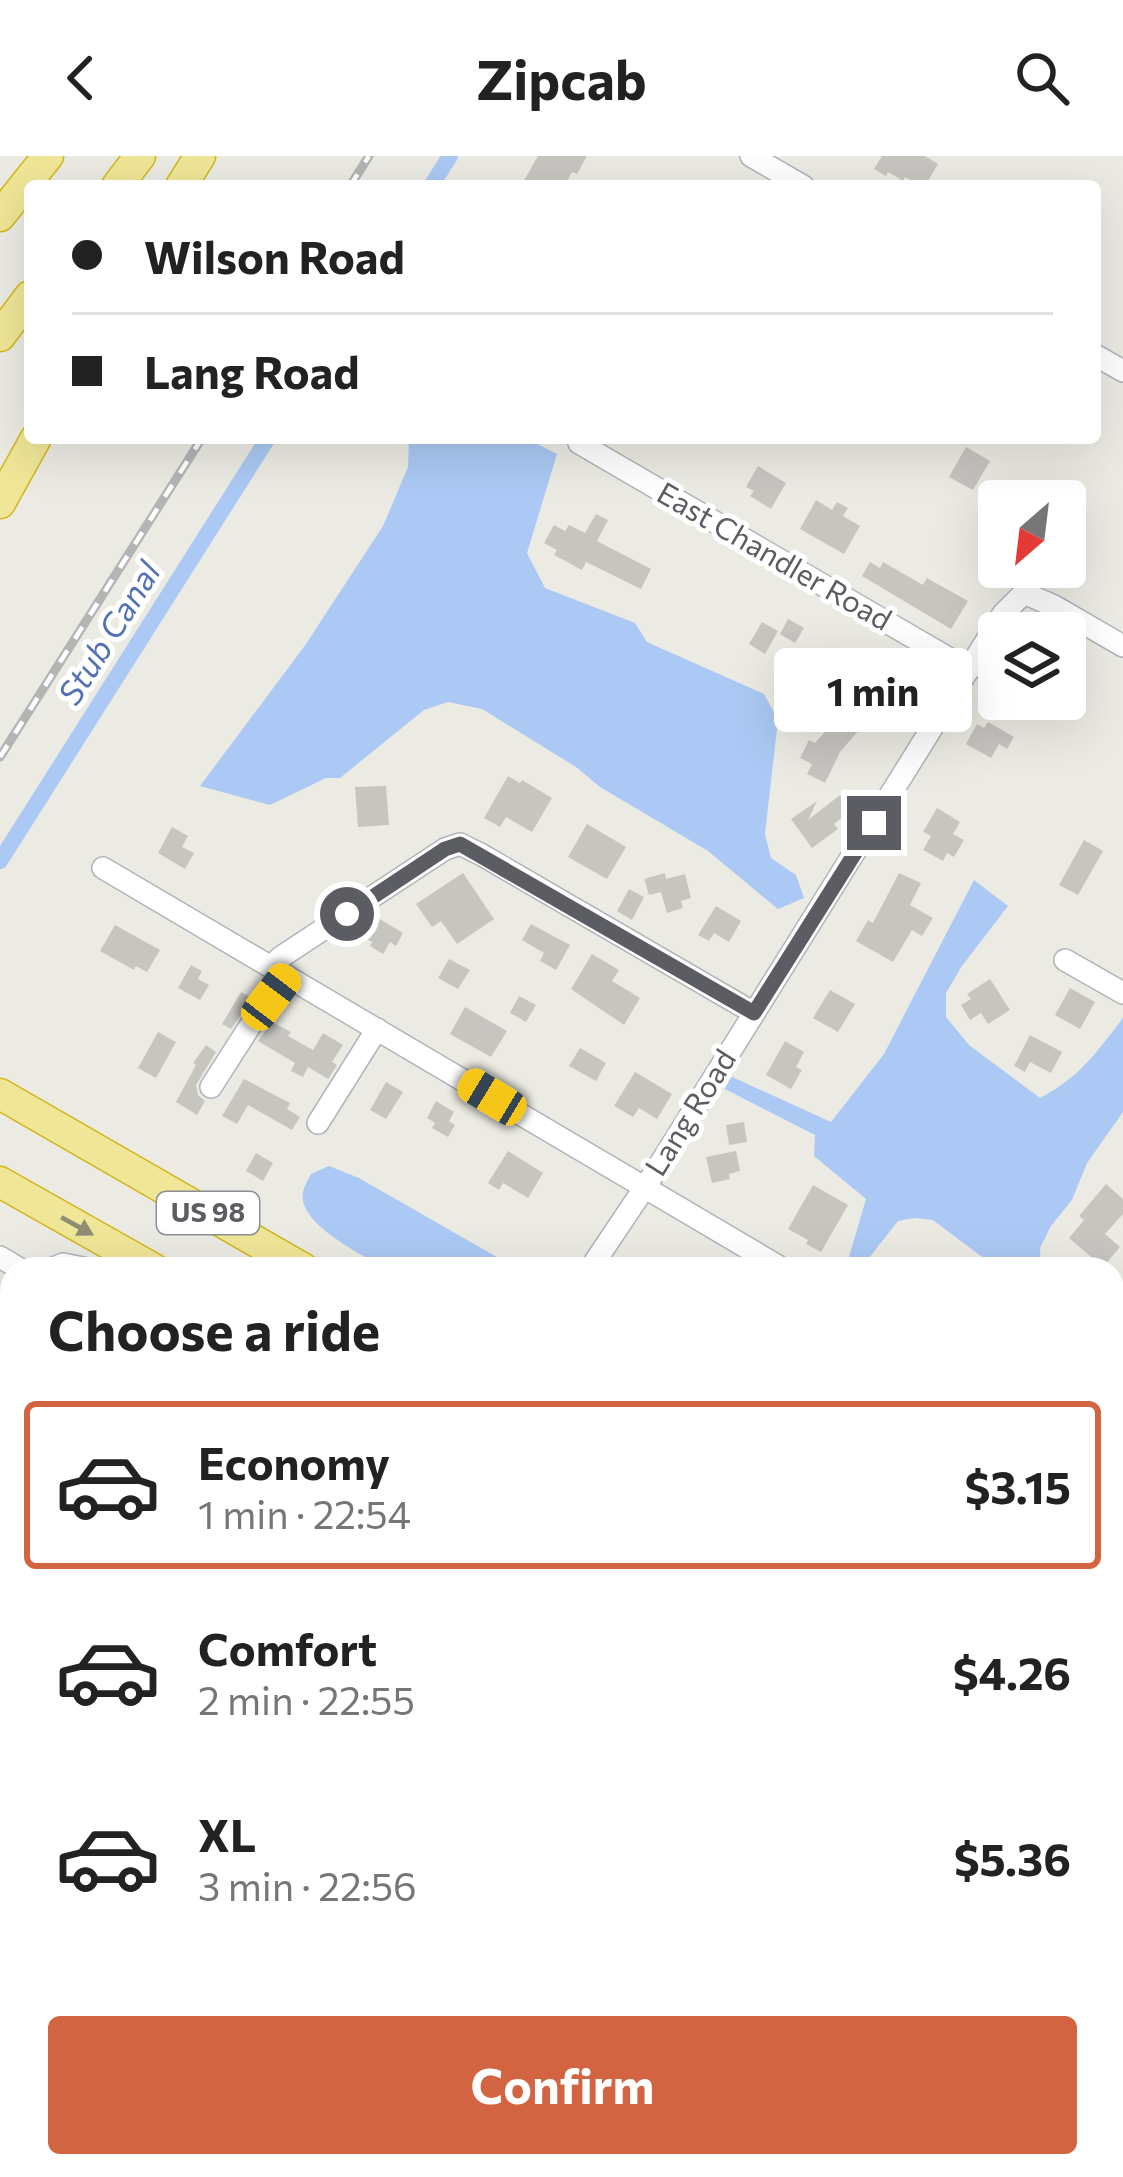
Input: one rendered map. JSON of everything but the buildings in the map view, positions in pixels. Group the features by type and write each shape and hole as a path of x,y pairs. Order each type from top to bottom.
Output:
{"highway":[{"path":"29,180 48,156"},
{"path":"122,180 140,156"},
{"path":"0,216 24,186"},
{"path":"0,336 24,304"},
{"path":"0,503 33,444"},
{"name":"US 98","path":"0,1094 283,1257"},
{"name":"US 98","path":"0,1182 133,1257"}],"street":[{"path":"751,156 793,180"},
{"name":"East Chandler Road","path":"581,444 969,670"},
{"name":"Lang Road","path":"598,1257 1003,614 1024,593 1123,646"},
{"path":"211,1087 250,1026 279,971 281,957 445,849 460,844 754,1013"},
{"path":"103,868 763,1257"},
{"path":"1065,960 1123,993"},
{"path":"318,1123 377,1029"}],"water":[{"path":"409,444 538,444 557,454 527,553 545,588 635,623 647,642 764,694 778,720 765,834 771,858 796,875 804,898 778,909 708,851 600,787 576,767 482,709 448,702 424,710 340,778 326,778 270,805 200,786 306,644 383,526 408,467"},
{"path":"974,880 1008,906 946,993 946,1017 969,1045 1040,1098 1077,1073 1123,1018 1123,1112 1087,1163 1072,1200 1051,1226 1040,1257 982,1257 933,1220 915,1218 898,1221 870,1257 849,1257 866,1199 814,1156 815,1135 725,1089 730,1076 831,1122 884,1054"},
{"path":"329,1166 359,1178 497,1257 366,1257 309,1215 303,1192 311,1174"}],"waterway":[{"name":"Stub Canal","path":"435,180 450,156"},
{"name":"Stub Canal","path":"0,861 264,444"}],"railway":[{"path":"354,180 369,156"},
{"path":"0,757 198,444"}],"route":[{"path":"347,914 445,849 460,844 754,1013 874,823"}]}
